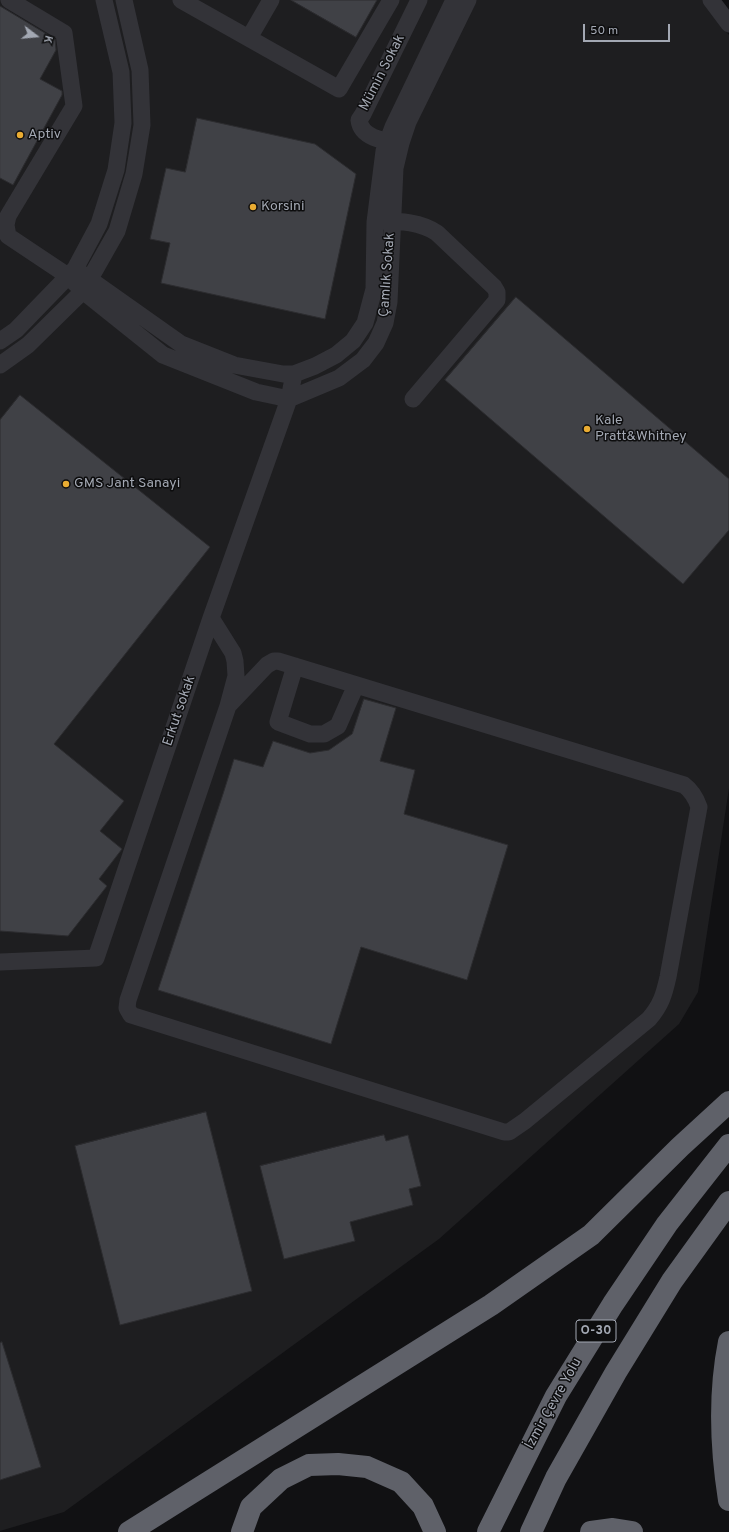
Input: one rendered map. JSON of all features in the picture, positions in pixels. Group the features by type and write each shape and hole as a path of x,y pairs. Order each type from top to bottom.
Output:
{"highway":[{"path":"129,1532 485,1309 591,1235 680,1147 729,1102"},
{"name":"İzmir Çevre Yolu","path":"488,1532 556,1396 613,1304 667,1224 729,1145"},
{"name":"O-30","path":"531,1532 556,1478 616,1372 672,1281 729,1202"},
{"path":"729,1342 725,1362 722,1418 729,1500"},
{"path":"242,1532 251,1507 281,1479 309,1465 338,1464 367,1466 401,1482 423,1506 435,1532"},
{"path":"591,1532 613,1529 632,1532"}],"street":[{"name":"Çamlık Sokak","path":"9,0 64,33 74,106 8,216 6,225 8,236 72,272 163,355 256,392 289,399 339,378 363,360 376,343 385,323 389,302 395,168 393,128 454,0"},
{"path":"0,341 16,330 72,272 99,224 116,170 123,124 121,72 104,0"},
{"path":"0,365 28,345 86,286 117,231 134,174 142,125 140,70 124,0"},
{"path":"182,0 339,89 391,0"},
{"path":"249,38 270,0"},
{"name":"Mümin Sokak","path":"394,142 375,138 364,132 359,125 359,120 367,107 419,0"},
{"name":"Çamlık Sokak","path":"86,286 181,344 234,365 283,374 294,374 315,366 336,355 353,341 365,323 374,288 375,222 379,180 384,151 394,142 408,122 468,0"},
{"path":"711,0 729,24"},
{"path":"375,222 392,221 419,225 433,230 494,287 497,292 497,300 413,399"},
{"name":"Erkut sokak","path":"0,962 96,958 211,618 289,399 294,374"},
{"path":"211,618 232,653 235,661 236,676 228,706 128,1000 128,1012 131,1015 498,1130 509,1132 525,1121 649,1019 657,1010 663,998 668,977 699,807 693,794 684,785 278,662 271,663 250,682 228,706"},
{"path":"295,666 278,722 310,734 324,734 338,726 356,685"}],"shaded area":[{"path":"0,0 703,0 729,35 729,788 698,992 679,1024 439,1239 64,1512 0,1531"}],"building":[{"path":"291,0 377,0 356,37"},
{"name":"Aptiv","path":"0,6 55,39 56,50 40,79 62,91 62,95 13,185 0,178"},
{"name":"Korsini","path":"197,118 315,144 356,174 325,319 161,283 170,243 150,239 166,168 185,172"},
{"name":"Kale Pratt&Whitney","path":"516,297 729,479 729,530 683,584 445,380"},
{"path":"20,395 210,547 54,744 124,801 100,831 122,849 99,879 107,886 68,936 0,931 0,420"},
{"path":"364,699 396,708 380,761 415,770 404,814 508,845 467,980 361,947 331,1044 158,990 234,759 263,767 273,741 310,753 329,750 352,734"},
{"path":"206,1112 252,1291 120,1325 75,1146"},
{"path":"384,1135 386,1141 408,1135 421,1186 409,1189 413,1205 350,1222 355,1241 284,1259 260,1166"},
{"path":"2,1342 41,1467 0,1480 0,1343"}],"place":[{"name":"Aptiv","path":"20,135"},
{"name":"Korsini","path":"253,207"},
{"name":"Kale Pratt&Whitney","path":"587,429"},
{"name":"GMS Jant Sanayi","path":"66,484"}]}
